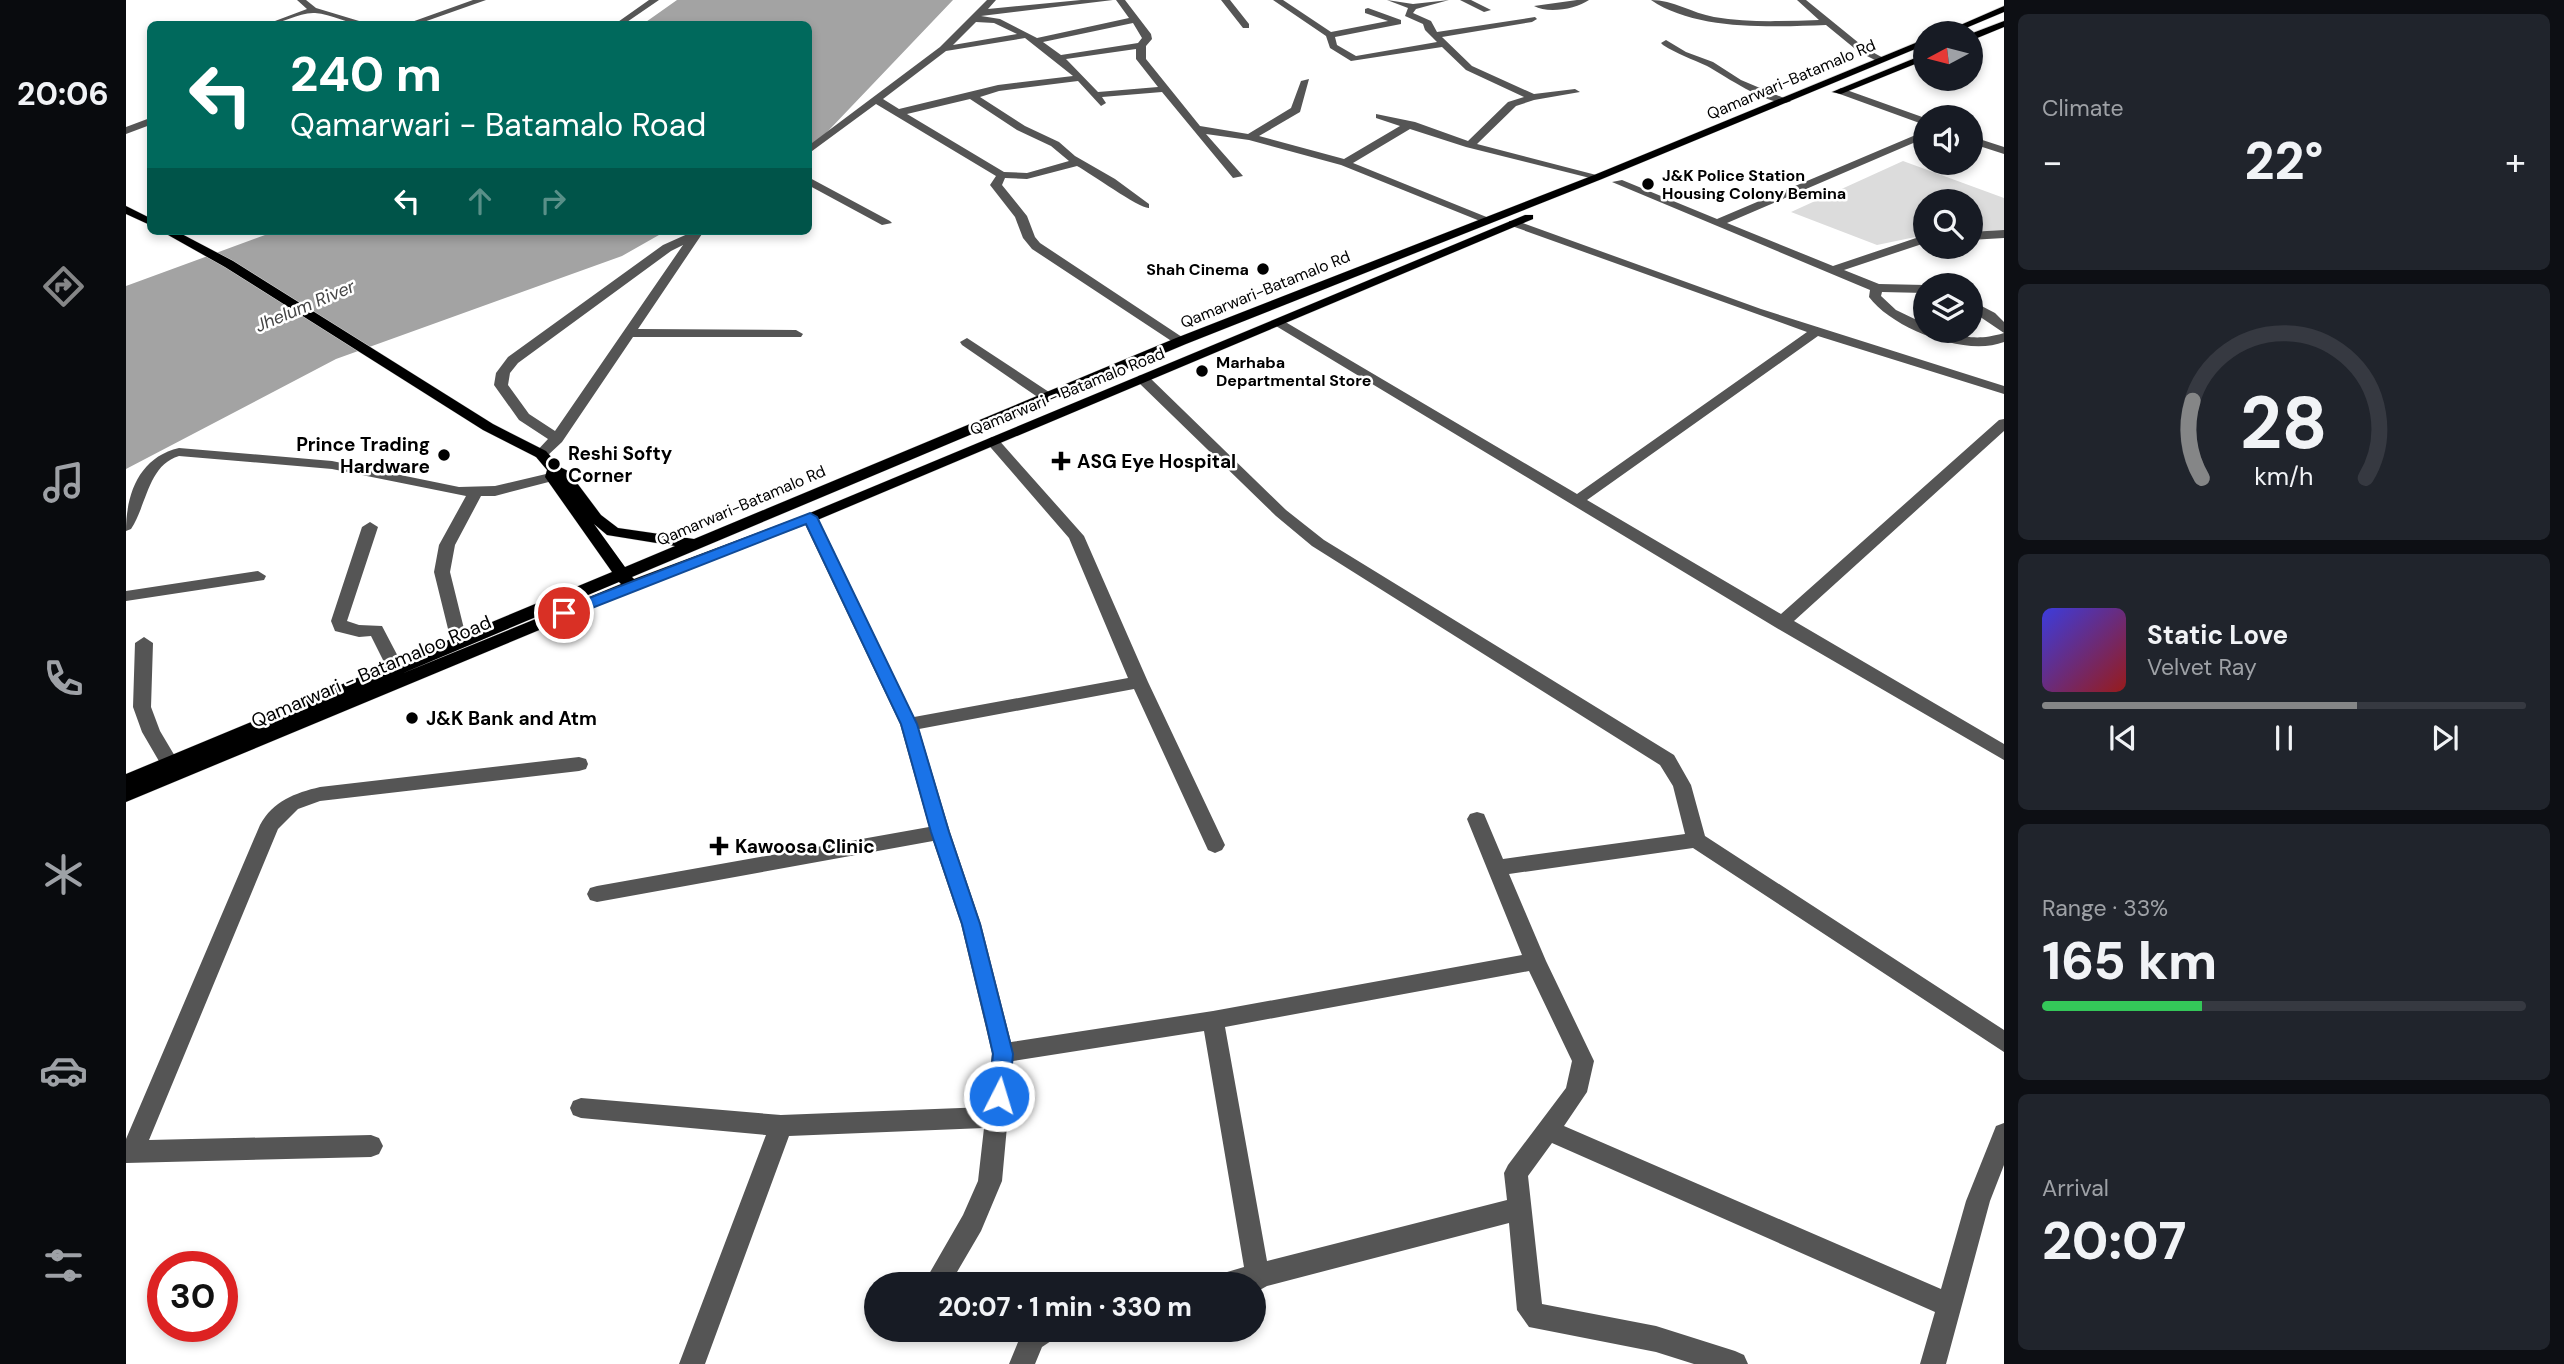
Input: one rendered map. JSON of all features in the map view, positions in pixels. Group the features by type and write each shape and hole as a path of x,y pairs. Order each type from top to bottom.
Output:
{"main road":[{"path":"1976,21 2004,9"},
{"path":"1983,33 2004,24"},
{"name":"Qamarwari-Batamalo Rd","path":"626,580 696,543 1181,341 1598,177 1913,47"},
{"name":"Qamarwari-Batamalo Rd","path":"1828,96 1913,62"},
{"path":"1513,223 1630,177"},
{"path":"126,209 147,220"},
{"name":"Qamarwari - Batamalo Road","path":"626,580 810,517 1513,223"},
{"path":"175,235 229,264 488,427 541,454 596,518 613,532 640,538 696,543"},
{"path":"557,473 626,580"},
{"name":"Qamarwari - Batamaloo Road","path":"126,782 459,641 626,580"},
{"name":"Qamarwari - Batamaloo Road","path":"126,795 626,580"}],"street":[{"path":"301,0 313,10 353,21"},
{"path":"420,21 482,0"},
{"path":"624,21 655,0"},
{"path":"812,149 943,49 992,0"},
{"path":"977,15 1109,0"},
{"path":"1120,0 1147,37 1141,45 1141,59 1237,176"},
{"path":"1225,0 1246,26"},
{"path":"1278,0 1330,35 1337,50 1359,60 1444,44"},
{"path":"1391,0 1413,7 1445,0"},
{"path":"1464,0 1487,9"},
{"path":"1538,6 1563,7 1586,0"},
{"path":"1655,0 1707,18 1728,21 1831,22"},
{"path":"1801,0 1862,50 1882,60"},
{"path":"1413,7 1408,13 1426,22 1432,32 1475,71 1533,97"},
{"path":"280,21 313,10"},
{"path":"1368,11 1432,32 1532,19"},
{"path":"977,15 1000,22 1034,41 1057,58 1099,99 1164,89"},
{"path":"1034,41 1135,20"},
{"path":"1330,35 1398,22"},
{"path":"943,49 1025,35"},
{"path":"1666,43 1683,54 1710,64 1738,82 1786,101"},
{"path":"1057,58 1141,45"},
{"path":"896,113 1004,86 1078,78"},
{"path":"1250,136 1296,110 1306,81"},
{"path":"1840,91 1913,118"},
{"path":"1470,145 1512,104 1533,97 1575,92"},
{"path":"971,96 1021,128 1055,144 1077,162 1111,181 1145,206"},
{"path":"878,101 1002,175 1027,176 1077,162"},
{"path":"1380,116 1470,145 1598,177"},
{"path":"126,131 147,122"},
{"path":"1345,163 1411,124"},
{"path":"1197,130 1250,136 1345,163 1485,220"},
{"path":"1719,222 1913,139"},
{"path":"1983,144 2004,151"},
{"path":"1002,175 996,186 1021,216 1029,238 1036,246 1181,341"},
{"path":"812,182 886,223"},
{"path":"1618,182 1877,288 1913,289"},
{"path":"1513,223 1658,278 1814,332 2004,390"},
{"path":"1983,235 2004,234"},
{"path":"557,439 524,417 501,385 503,373 513,360 667,248 693,235"},
{"path":"541,454 557,439 696,235"},
{"path":"1833,270 1913,243"},
{"path":"1877,288 1875,297 1883,307 1913,324"},
{"path":"1983,312 2004,329"},
{"path":"1278,323 2004,753"},
{"path":"1576,501 1814,332"},
{"path":"628,333 796,334"},
{"path":"1983,343 1996,342 2004,337"},
{"path":"967,342 1047,397"},
{"path":"1143,379 1281,513 1318,542 1667,760 1682,785 1696,840"},
{"path":"1781,623 2004,424"},
{"path":"992,441 1076,536 1139,682 1215,845"},
{"path":"126,526 147,474 156,462 179,452 332,466 459,492 495,491 557,473"},
{"path":"459,641 442,572 447,545 476,492"},
{"path":"810,517 909,724 940,832 971,924 1003,1054 989,1181 972,1223 943,1272"},
{"path":"370,527 340,621 341,627 345,630 376,630 395,668"},
{"path":"126,596 258,576"},
{"path":"144,643 146,654 141,696 143,719 170,763"},
{"path":"909,724 1139,682"},
{"path":"370,1146 129,1152 270,825 282,810 296,799 320,794 579,764"},
{"path":"1477,819 1535,961 1583,1061 1576,1092 1516,1173 1527,1295 1532,1315 1656,1339 1735,1364"},
{"path":"597,894 940,832"},
{"path":"1497,868 1696,840 2004,1042"},
{"path":"1003,1054 1213,1020 1535,961"},
{"path":"1213,1020 1257,1272"},
{"path":"582,1108 781,1126 997,1117"},
{"path":"692,1364 781,1126"},
{"path":"1549,1130 1949,1305"},
{"path":"1933,1364 1978,1201 2004,1134"},
{"path":"1266,1276 1521,1208"},
{"path":"1021,1364 1031,1342"}],"shaded area":[{"path":"1903,161 1913,165 1913,175 1941,175 1979,189 1913,189 1913,238 1877,245 1791,212"},
{"path":"1983,190 2004,198 2004,230 1983,231"}],"water":[{"path":"677,0 953,0 812,148 812,21 647,21"},
{"name":"Jhelum River","path":"265,235 659,235 622,256 336,359 126,469 126,286"}],"place":[{"name":"J&K Police Station Housing Colony Bemina","path":"1648,184"},
{"name":"Shah Cinema","path":"1263,269"},
{"name":"Marhaba Departmental Store","path":"1202,371"},
{"name":"Prince Trading Hardware","path":"444,455"},
{"name":"ASG Eye Hospital","path":"1061,461"},
{"name":"Reshi Softy Corner","path":"554,464"},
{"name":"J&K Bank and Atm","path":"412,718"},
{"name":"Kawoosa Clinic","path":"719,846"}],"route":[{"path":"564,613 810,517 909,724 940,832 971,924 997,1027 1003,1054 999,1096"}]}
